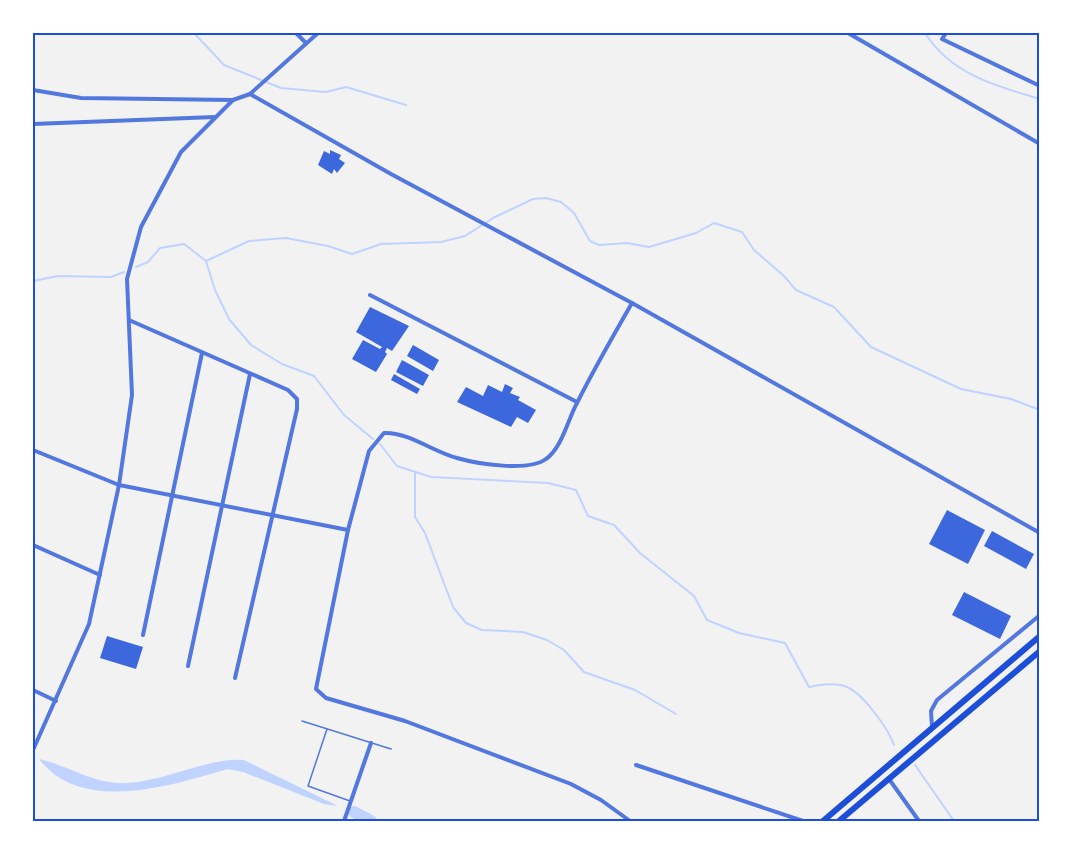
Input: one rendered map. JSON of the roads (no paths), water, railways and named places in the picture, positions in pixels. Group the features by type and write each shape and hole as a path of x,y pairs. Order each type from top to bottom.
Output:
{"highway":[{"path":"823,821 1040,636"},
{"path":"1021,652 1040,641"},
{"path":"839,821 1040,651"}],"street":[{"path":"296,33 306,43"},
{"path":"33,90 81,98 232,100 250,94 318,33"},
{"path":"848,33 1040,144"},
{"path":"946,33 942,39 1040,86"},
{"path":"250,94 391,174 632,303 1040,533"},
{"path":"33,750 89,624 100,575 118,485 132,394 127,279 141,227 181,152 232,100"},
{"path":"33,124 216,117"},
{"path":"370,295 577,402"},
{"path":"630,821 601,800 571,784 405,721 319,694 316,689 348,530 369,451 384,434 395,433 457,458 488,464 533,463 547,458 555,449 577,402 632,303"},
{"path":"128,320 288,390 297,399 297,409 235,678"},
{"path":"143,635 202,353"},
{"path":"188,666 250,374"},
{"path":"33,450 118,485 348,530"},
{"path":"33,545 100,575"},
{"path":"932,727 931,711 937,700 1040,615"},
{"path":"33,690 56,701"},
{"path":"344,821 371,743"},
{"path":"636,765 803,821"},
{"path":"889,779 919,821"}],"lane":[{"path":"302,721 391,749"},
{"path":"327,729 308,786 351,801"}],"water":[{"path":"39,759 93,778 115,783 157,778 216,762 244,760 338,806 324,804 243,772 228,769 155,788 103,791 79,786 57,776"}],"waterway":[{"path":"194,33 224,65 281,88 326,92 346,87 406,105"},
{"path":"925,33 948,59 961,68 991,83 1040,99"},
{"path":"206,261 249,241 286,238 328,246 352,254 381,244 441,242 465,236 493,218 533,199 546,198 561,202 574,213 590,241 599,245 627,243 649,247 696,233 714,223 742,232 754,250 784,276 796,290 834,307 871,347 961,389 1011,399 1040,410"},
{"path":"136,267 148,262 160,248 184,244 206,261 215,290 229,319 251,345 282,364 314,376 344,415 373,439"},
{"path":"33,281 58,276 111,277 124,272"},
{"path":"380,444 397,466 431,477 548,483 576,490 588,516 614,525 640,553 694,596 707,620 739,633 785,643 809,687 828,684 847,687 853,691 874,712 894,745"},
{"path":"415,472 415,517 425,533 453,607 466,623 482,630 523,632 547,640 564,650 584,672 635,690 676,714"},
{"path":"915,765 954,821"},
{"path":"354,812 371,821"}]}
